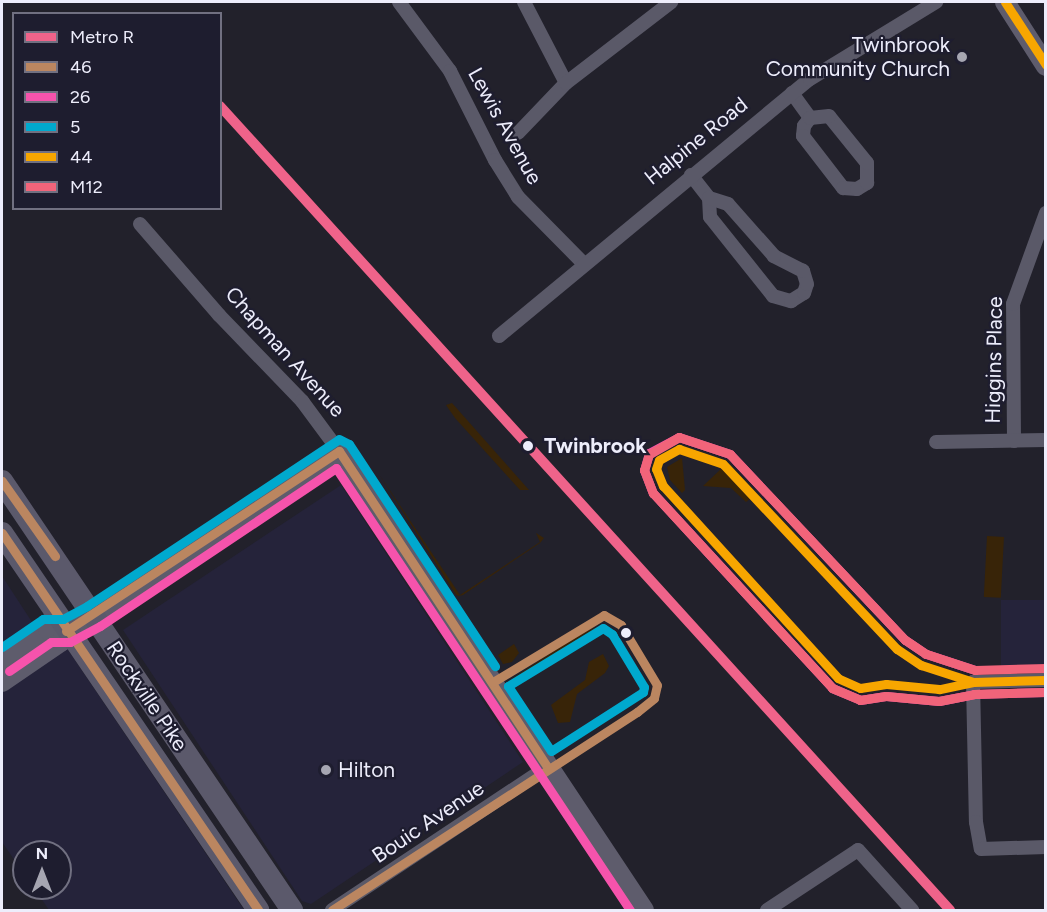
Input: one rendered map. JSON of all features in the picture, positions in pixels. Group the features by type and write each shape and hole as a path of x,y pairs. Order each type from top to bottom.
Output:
{"main road":[{"name":"Rockville Pike","path":"2,481 292,910"},
{"name":"Rockville Pike","path":"2,533 66,631 258,910"}],"street":[{"name":"Lewis Avenue","path":"399,2 450,71 495,160 518,197 583,263"},
{"path":"524,2 566,83"},
{"path":"518,134 566,83 671,2"},
{"name":"Halpine Road","path":"499,336 583,263 792,93 871,39 936,2"},
{"path":"1005,2 1046,66"},
{"path":"792,93 810,118"},
{"path":"829,116 867,163 867,183 857,189 843,188 803,136 804,126 810,118 829,116"},
{"path":"691,175 709,198 728,204 774,256 803,271 807,284 804,293 791,301 773,296 710,217 709,198"},
{"name":"Higgins Place","path":"1014,441 1013,304 1046,213"},
{"name":"Chapman Avenue","path":"140,224 219,315 302,401 339,450 547,767 644,910"},
{"path":"936,442 1046,440"},
{"path":"2,661 48,630 66,631 93,616 339,450"},
{"path":"2,682 62,641 66,631"},
{"path":"1046,680 973,682 976,822 981,849 1046,847"},
{"name":"Bouic Avenue","path":"332,910 547,767"},
{"path":"766,910 858,850 912,910"}],"shaded area":[{"path":"452,403 529,490 520,490 455,418 446,405"},
{"path":"682,458 685,490 682,493 670,480 667,467"},
{"path":"367,464 424,551 378,483 363,469"},
{"path":"722,468 733,474 764,509 761,512 750,499 746,502 731,488 703,486"},
{"path":"379,474 460,595 540,542 536,533 544,538 540,543 463,595 459,596 456,595"},
{"path":"341,485 523,762 311,904 302,901 123,630"},
{"path":"987,536 1004,537 1001,598 984,597"},
{"path":"2,576 32,622 2,646"},
{"path":"1001,600 1045,600 1045,667 1001,667"},
{"path":"604,624 602,630 585,634 515,681 513,678 580,634"},
{"path":"62,641 244,910 49,910 42,900 72,900 72,840 12,840 12,857 2,842 2,682"},
{"path":"514,644 519,653 512,662 503,664 498,655"},
{"path":"603,654 609,666 605,673 577,694 570,722 558,723 551,705 585,680 589,662"}],"metro line":[{"name":"R","path":"222,108 950,910"}],"transit line":[{"name":"44","path":"1005,2 1046,65"},
{"name":"26","path":"975,670 926,654 905,640 730,454 679,437 649,453 644,470 653,493 832,688 860,700 886,696 939,701 974,694 1046,692"},
{"name":"M12","path":"1046,668 975,670 926,654 905,640 730,454 679,437 649,454 644,470 653,493 832,688 860,700 886,696 939,701 974,694 1046,692"},
{"name":"5","path":"2,647 43,619 63,619 87,606 339,439 349,444 495,666"},
{"name":"44","path":"679,449 723,464 897,649 921,665 973,682 939,689 886,684 860,688 838,678 663,486 656,469 659,460 679,449"},
{"name":"46","path":"66,631 339,451 547,767"},
{"name":"26","path":"9,671 51,642 70,642 100,626 336,468 630,910"},
{"name":"46","path":"2,481 55,556"},
{"name":"46","path":"2,533 258,910"},
{"name":"46","path":"332,910 637,712 654,698 657,685 621,625 604,615 493,682"},
{"name":"5","path":"603,628 612,634 644,687 643,692 551,751 508,686 603,628"},
{"name":"44","path":"973,682 1046,680"}],"place":[{"name":"Twinbrook Community Church","path":"962,57"},
{"name":"Twinbrook","path":"528,446"},
{"name":"Hilton","path":"326,770"}]}
